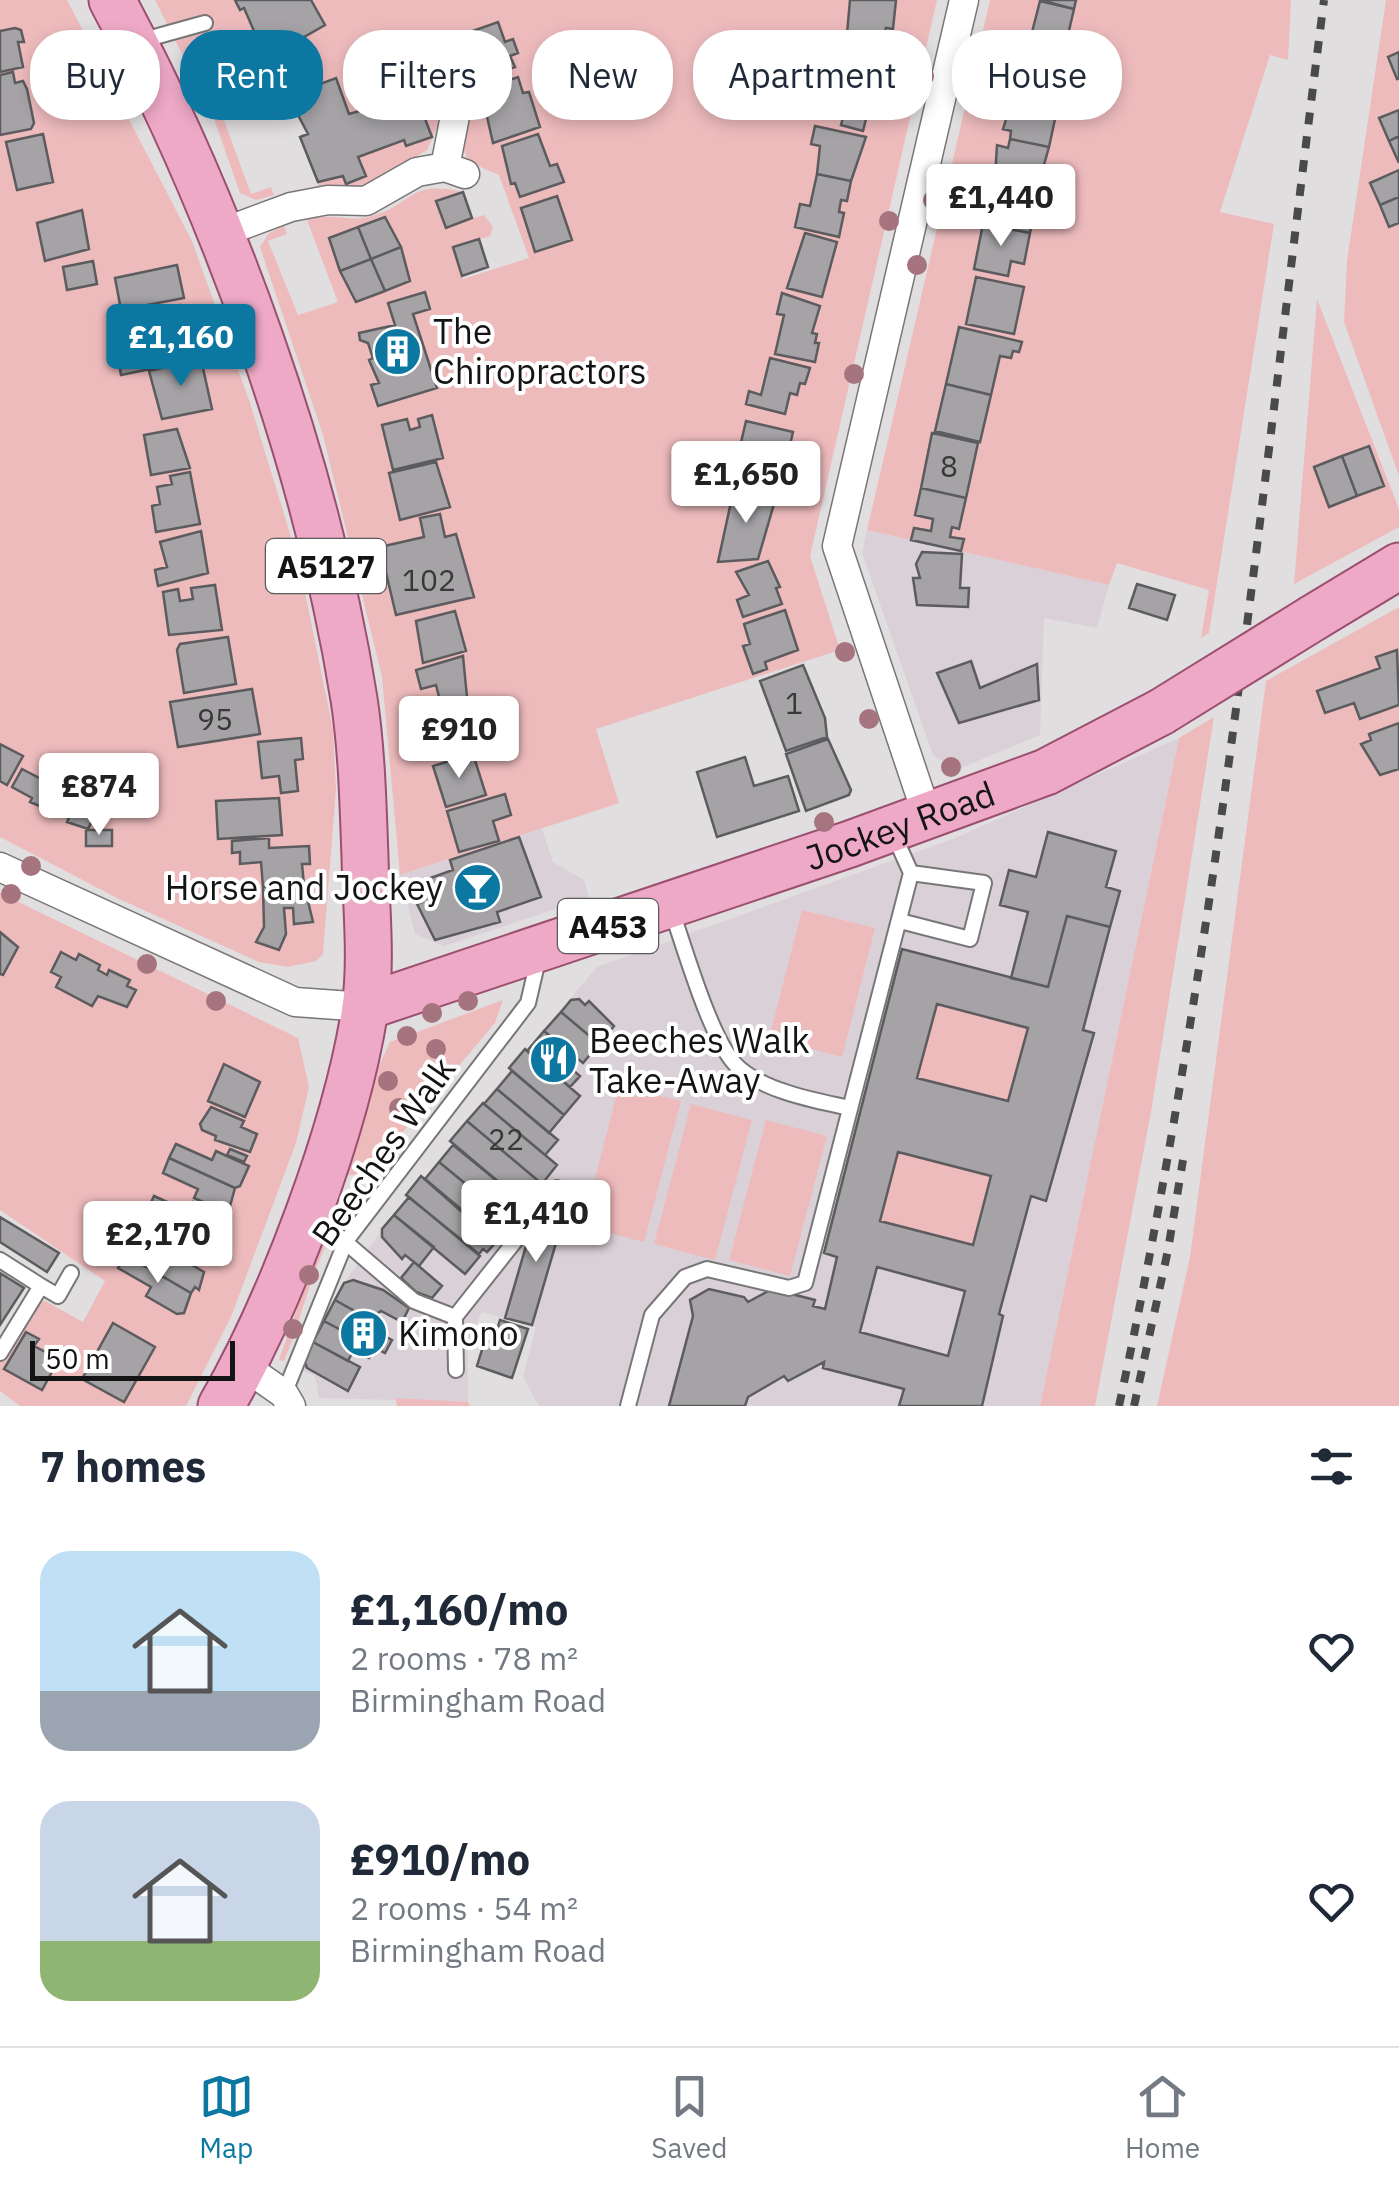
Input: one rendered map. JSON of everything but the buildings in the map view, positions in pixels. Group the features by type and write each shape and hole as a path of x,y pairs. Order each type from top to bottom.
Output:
{"main road":[{"name":"A5127","path":"112,0 128,30"},
{"name":"A5127","path":"160,98 221,234 301,473 332,586 354,701 366,892 365,1007 334,1132 308,1210 244,1366 221,1406"},
{"name":"Jockey Road","path":"365,1007 1046,772 1160,712 1399,566"}],"street":[{"path":"908,822 837,546 964,0"},
{"path":"221,234 290,207 328,200 366,202 417,172 455,171 456,120"},
{"path":"0,867 295,1002 365,1007"},
{"path":"244,1366 288,1400"}],"lane":[{"path":"160,35 205,23"},
{"path":"628,1406 652,1316 685,1277 707,1269 788,1288 804,1282 911,873 908,822"},
{"path":"900,921 970,940 984,884 911,873"},
{"path":"669,905 715,1027 735,1064 794,1096 850,1108"},
{"name":"Beeches Walk","path":"288,1400 346,1241 528,1003 540,949"},
{"path":"456,1370 455,1317 557,1188"},
{"path":"308,1210 414,1301 455,1317"},
{"path":"0,1260 58,1296 71,1273"},
{"path":"0,1351 41,1286"}],"shaded area":[{"path":"0,0 67,0 83,30 30,30 30,120 129,120 192,241 250,403 299,563 333,730 336,789 323,954 316,961 288,967 259,962 117,898 0,837"},
{"path":"155,0 937,0 930,30 693,30 693,120 910,120 810,556 840,650 596,729 619,803 400,875 382,677 323,435 260,247 269,233 284,226 287,234 268,241 298,315 338,302 307,220 368,217 430,189 463,192 437,201 446,227 484,215 493,227 490,236 453,248 463,279 529,258 499,175 469,162 450,120 512,120 512,30 343,30 343,99 335,78 323,83 323,30 180,30 180,50"},
{"path":"990,0 1291,0 1288,60 1270,55 1220,212 1274,224 1209,633 1201,638 1209,590 1117,563 1109,585 867,530 962,120 1122,120 1122,30 983,30"},
{"path":"1386,0 1399,0 1399,476 1344,322 1347,261"},
{"path":"214,120 224,120 251,194 271,187 274,195 256,200 240,193"},
{"path":"411,120 440,120 427,150 361,189 319,189 318,182 343,176 346,184 365,175 358,157 404,140 406,146 432,137"},
{"path":"1317,299 1399,509 1399,527 1294,584"},
{"path":"867,530 1109,585 1097,628 1044,618 1040,735 956,770 933,755 862,553"},
{"path":"1399,607 1399,1406 1157,1406 1190,1257 1266,681"},
{"path":"1214,717 1151,1112 1095,1406 1040,1406 1179,738"},
{"path":"1179,738 1040,1406 539,1406 523,1377 536,1327 482,1312 468,1342 468,1402 319,1398 315,1376 300,1370 344,1283 382,1229 453,1145 450,1141 597,967 955,838"},
{"path":"542,829 553,862 584,880 589,898 444,946 415,934 400,875"},
{"path":"0,893 298,1038 309,1087 296,1143 231,1317 186,1406 20,1406 0,1391 0,1363 35,1304 45,1301 83,1322 105,1281 0,1210"},
{"path":"802,910 875,928 842,1057 769,1038"},
{"path":"503,1000 495,1023 375,1165 362,1174 340,1176 356,1116 390,1042"},
{"path":"937,1004 1028,1028 1008,1101 917,1078"},
{"path":"619,1085 681,1101 644,1242 583,1226"},
{"path":"691,1104 752,1120 715,1260 654,1244"},
{"path":"766,1120 827,1136 790,1276 729,1260"},
{"path":"898,1152 991,1176 973,1245 880,1221"},
{"path":"320,1239 327,1243 284,1361 279,1360"},
{"path":"395,1398 468,1402 470,1406 397,1406"}],"railway":[{"path":"1119,1406 1154,1232 1212,881 1324,0"},
{"path":"1134,1406 1183,1160"}],"place":[{"name":"The Chiropractors","path":"398,351"},
{"name":"Horse and Jockey","path":"478,887"},
{"name":"Beeches Walk Take-Away","path":"554,1060"},
{"name":"Kimono","path":"363,1333"}]}
